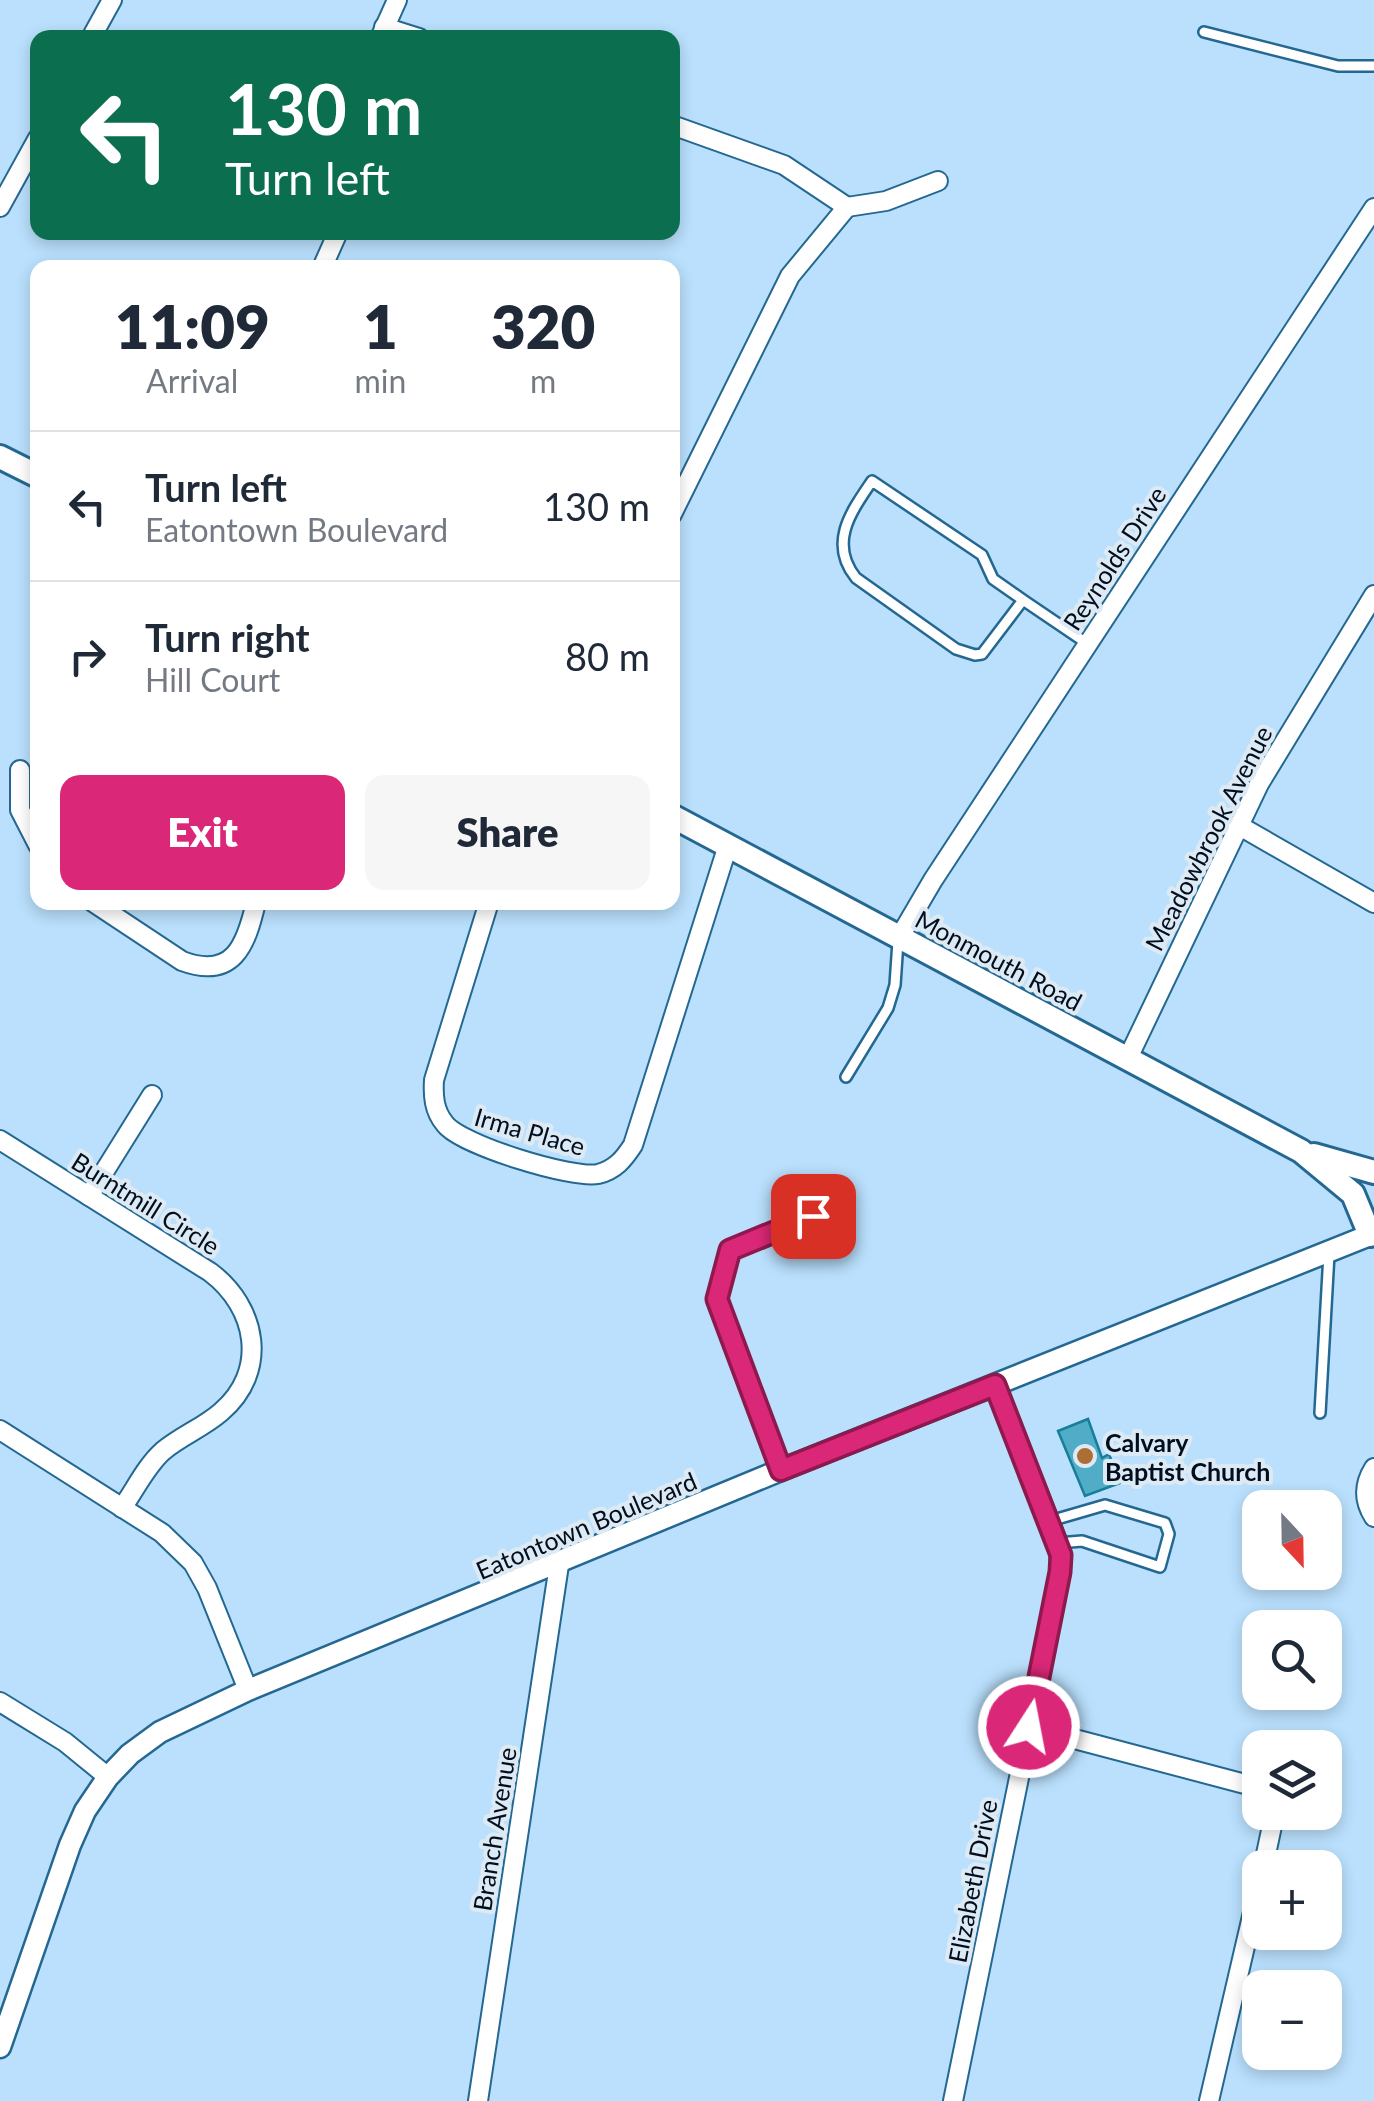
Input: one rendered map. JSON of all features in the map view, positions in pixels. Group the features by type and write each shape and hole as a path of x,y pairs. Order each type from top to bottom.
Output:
{"main road":[{"path":"0,457 30,472"},
{"name":"Monmouth Road","path":"680,820 1301,1151 1353,1194 1372,1234"},
{"name":"Monmouth Road","path":"1301,1151 1374,1172"}],"street":[{"path":"96,30 112,0"},
{"path":"383,30 397,0"},
{"path":"680,128 784,165 847,207"},
{"path":"0,207 30,153"},
{"path":"680,498 790,276 847,207 886,200 938,181"},
{"name":"Reynolds Drive","path":"898,938 932,880 1374,208"},
{"name":"Meadowbrook Avenue","path":"1128,1058 1259,784 1374,595"},
{"path":"20,770 20,810 30,829"},
{"path":"1238,825 1374,903"},
{"name":"Irma Place","path":"487,910 434,1080 435,1105 441,1120 460,1138 567,1174 602,1173 624,1159 634,1145 728,846"},
{"path":"105,910 182,961 198,967 216,966 233,958 241,948 253,910"},
{"path":"89,1196 152,1095"},
{"name":"Burntmill Circle","path":"0,1140 220,1280 242,1306 252,1337 250,1367 235,1398 220,1413 162,1452 122,1508"},
{"path":"781,1470 717,1299 730,1250 813,1216"},
{"name":"Eatontown Boulevard","path":"0,2047 85,1811 130,1754 160,1732 248,1690 781,1470 1372,1234"},
{"name":"Elizabeth Drive","path":"953,2101 1060,1572 1058,1542 995,1385"},
{"path":"0,1430 162,1533 193,1563 248,1690"},
{"path":"1374,1468 1366,1489 1366,1500 1374,1516"},
{"name":"Branch Avenue","path":"478,2101 559,1564"},
{"path":"0,1702 65,1742 108,1778"},
{"path":"1029,1727 1242,1783"},
{"path":"1209,2101 1244,1950"}],"lane":[{"path":"1204,32 1338,66 1374,66"},
{"path":"1023,600 982,654 956,648 856,578 844,562 843,541 850,514 872,481 982,555 993,579 1088,644"},
{"path":"846,1076 888,1008 895,985 898,938"},
{"path":"1320,1414 1330,1251"},
{"path":"1050,1522 1105,1505 1166,1523 1169,1534 1160,1566 1082,1541 1058,1542"}],"building":[{"name":"Calvary Baptist Church","path":"1088,1419 1102,1458 1109,1454 1120,1483 1085,1496 1058,1431"}],"place":[{"name":"Calvary Baptist Church","path":"1085,1456"}],"route":[{"path":"813,1216 730,1250 717,1299 781,1470 995,1385 1061,1555 1029,1727"}]}
